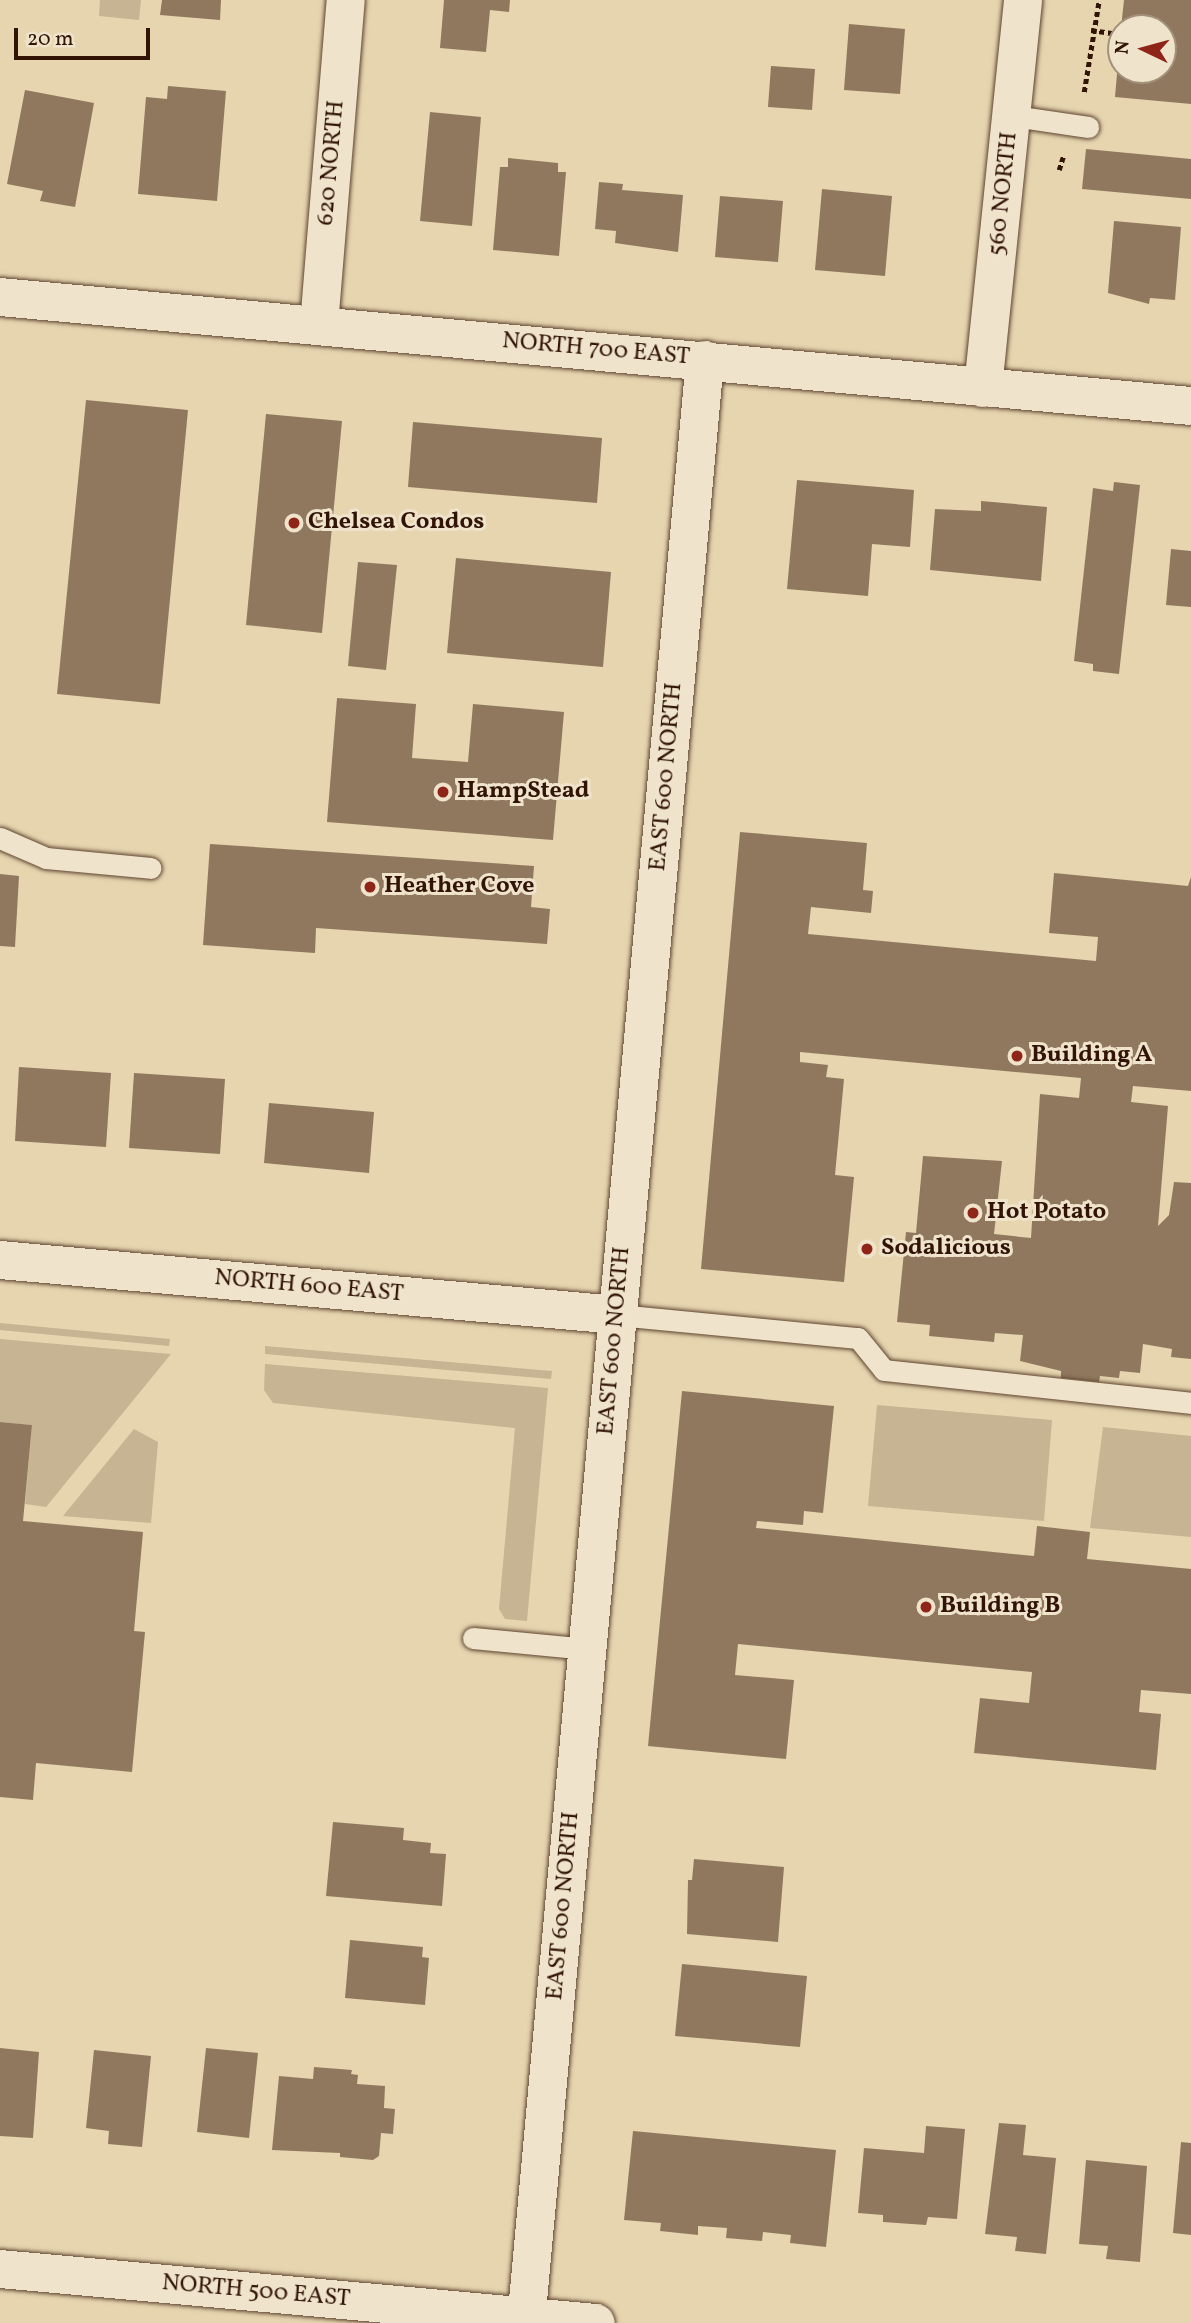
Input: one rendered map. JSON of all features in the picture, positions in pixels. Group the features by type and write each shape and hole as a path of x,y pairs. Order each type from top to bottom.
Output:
{"street":[{"name":"620 NORTH","path":"319,325 346,0"},
{"name":"560 NORTH","path":"983,388 1023,0"},
{"name":"NORTH 700 EAST","path":"0,297 1191,406"},
{"name":"EAST 600 NORTH","path":"526,2320 705,360"},
{"name":"NORTH 600 EAST","path":"0,1260 618,1315"},
{"name":"NORTH 500 EAST","path":"0,2269 526,2320 596,2323"}],"lane":[{"path":"1013,116 1081,126"},
{"path":"0,838 46,858 151,868"},
{"path":"618,1315 858,1338 884,1370 1191,1402"},
{"path":"473,1637 587,1649"}],"path":[{"path":"1059,170 1081,126 1091,30 1099,0"},
{"path":"1091,30 1107,32"}],"shaded area":[{"path":"100,0 141,0 139,20 99,16"},
{"path":"0,1323 170,1339 169,1346 0,1330"},
{"path":"0,1339 171,1354 46,1507 25,1504 32,1425 0,1422"},
{"path":"265,1346 552,1371 551,1379 265,1354"},
{"path":"265,1364 548,1388 527,1621 505,1619 499,1609 515,1428 273,1403 264,1390"},
{"path":"877,1405 1052,1420 1044,1521 868,1506"},
{"path":"1103,1427 1191,1436 1191,1537 1090,1528"},
{"path":"134,1429 158,1442 151,1523 63,1516"}],"building":[{"path":"162,0 221,0 220,20 160,15"},
{"path":"444,0 510,0 509,12 490,10 486,52 440,48"},
{"path":"1124,0 1191,0 1191,104 1115,97 1116,84 1177,84 1177,14 1122,14"},
{"path":"849,24 905,29 900,94 844,90"},
{"path":"771,66 815,69 812,110 768,107"},
{"path":"168,86 226,91 217,201 138,194 146,97 167,99"},
{"path":"25,90 94,103 75,207 40,201 43,191 7,184"},
{"path":"430,112 481,117 472,226 420,221"},
{"path":"1086,149 1191,159 1191,199 1082,189"},
{"path":"508,158 558,163 558,172 566,172 559,256 493,250 500,167 508,167"},
{"path":"599,182 623,184 622,190 683,195 678,252 615,243 616,231 595,229"},
{"path":"822,189 892,196 885,276 815,270"},
{"path":"720,196 783,201 778,262 715,257"},
{"path":"1114,221 1181,227 1175,300 1150,298 1149,304 1108,293"},
{"path":"86,400 188,410 160,704 57,694"},
{"name":"Chelsea Condos","path":"266,414 342,421 322,633 246,625"},
{"name":"Chelsea Condos","path":"413,422 602,438 597,503 408,487"},
{"path":"797,480 914,490 910,547 872,544 868,596 787,589"},
{"path":"1114,482 1140,485 1119,674 1093,671 1093,664 1074,661 1093,488 1113,491"},
{"path":"981,501 1047,507 1041,581 930,570 935,509 981,511"},
{"path":"1171,549 1191,551 1191,607 1166,605"},
{"path":"456,558 611,572 603,667 447,653"},
{"path":"358,562 397,565 386,670 348,666"},
{"name":"HampStead","path":"337,698 416,704 412,758 468,762 473,704 564,712 553,840 327,822"},
{"name":"Building A","path":"740,832 867,843 863,890 873,891 871,913 811,907 808,934 1096,961 1098,937 1049,933 1054,873 1188,886 1191,877 1191,1091 1133,1086 1131,1102 1168,1106 1158,1226 1169,1215 1174,1182 1191,1183 1191,1359 1171,1357 1172,1349 1143,1344 1140,1373 1120,1371 1119,1378 1100,1376 1099,1382 1061,1378 1061,1371 1020,1361 1023,1335 995,1333 994,1342 929,1336 930,1325 897,1322 906,1232 916,1233 923,1156 1002,1161 994,1234 1031,1238 1040,1094 1079,1098 1081,1078 800,1052 800,1062 828,1065 826,1077 844,1079 835,1175 854,1177 844,1282 701,1269"},
{"name":"Heather Cove","path":"210,844 534,866 531,907 550,909 547,944 316,928 315,953 203,945"},
{"path":"0,874 19,876 15,947 0,946"},
{"path":"19,1067 111,1073 106,1147 15,1141"},
{"path":"134,1073 225,1079 220,1154 129,1148"},
{"path":"269,1103 374,1112 369,1173 264,1163"},
{"name":"Building B","path":"682,1391 834,1406 823,1513 804,1511 803,1525 757,1521 756,1528 1034,1556 1037,1526 1090,1532 1087,1559 1191,1569 1191,1694 1141,1690 1139,1712 1161,1714 1156,1770 974,1753 980,1698 1029,1703 1032,1672 738,1644 735,1675 794,1680 786,1759 648,1746"},
{"path":"0,1422 32,1425 23,1521 143,1532 134,1631 145,1632 132,1772 36,1763 33,1800 0,1797"},
{"path":"333,1822 404,1828 403,1840 431,1843 430,1853 446,1854 442,1906 326,1896"},
{"path":"694,1859 784,1867 778,1942 687,1934 688,1880 692,1880"},
{"path":"350,1940 423,1947 422,1957 429,1958 425,2005 345,1998"},
{"path":"682,1964 807,1976 800,2047 675,2036"},
{"path":"0,2048 39,2052 33,2138 0,2136"},
{"path":"206,2048 258,2053 249,2138 197,2132"},
{"path":"94,2050 151,2056 142,2147 108,2144 109,2131 86,2128"},
{"path":"314,2067 352,2070 351,2074 358,2075 357,2084 385,2086 384,2108 395,2109 393,2134 381,2133 379,2156 373,2160 340,2157 340,2153 272,2150 279,2076 313,2079"},
{"path":"999,2123 1026,2125 1023,2155 1056,2158 1046,2254 1015,2251 1017,2237 985,2234"},
{"path":"926,2126 965,2129 957,2219 928,2217 926,2225 883,2222 883,2215 858,2213 864,2148 924,2153"},
{"path":"633,2131 836,2150 826,2247 790,2243 791,2235 763,2232 762,2241 726,2238 727,2228 698,2226 698,2235 660,2231 661,2223 624,2220"},
{"path":"1181,2142 1191,2143 1191,2235 1173,2233"},
{"path":"1086,2160 1147,2166 1140,2262 1106,2259 1108,2246 1079,2244"}],"place":[{"name":"Chelsea Condos","path":"294,523"},
{"name":"HampStead","path":"443,792"},
{"name":"Heather Cove","path":"370,887"},
{"name":"Building A","path":"1017,1056"},
{"name":"Hot Potato","path":"973,1213"},
{"name":"Sodalicious","path":"867,1249"},
{"name":"Building B","path":"926,1607"}]}
